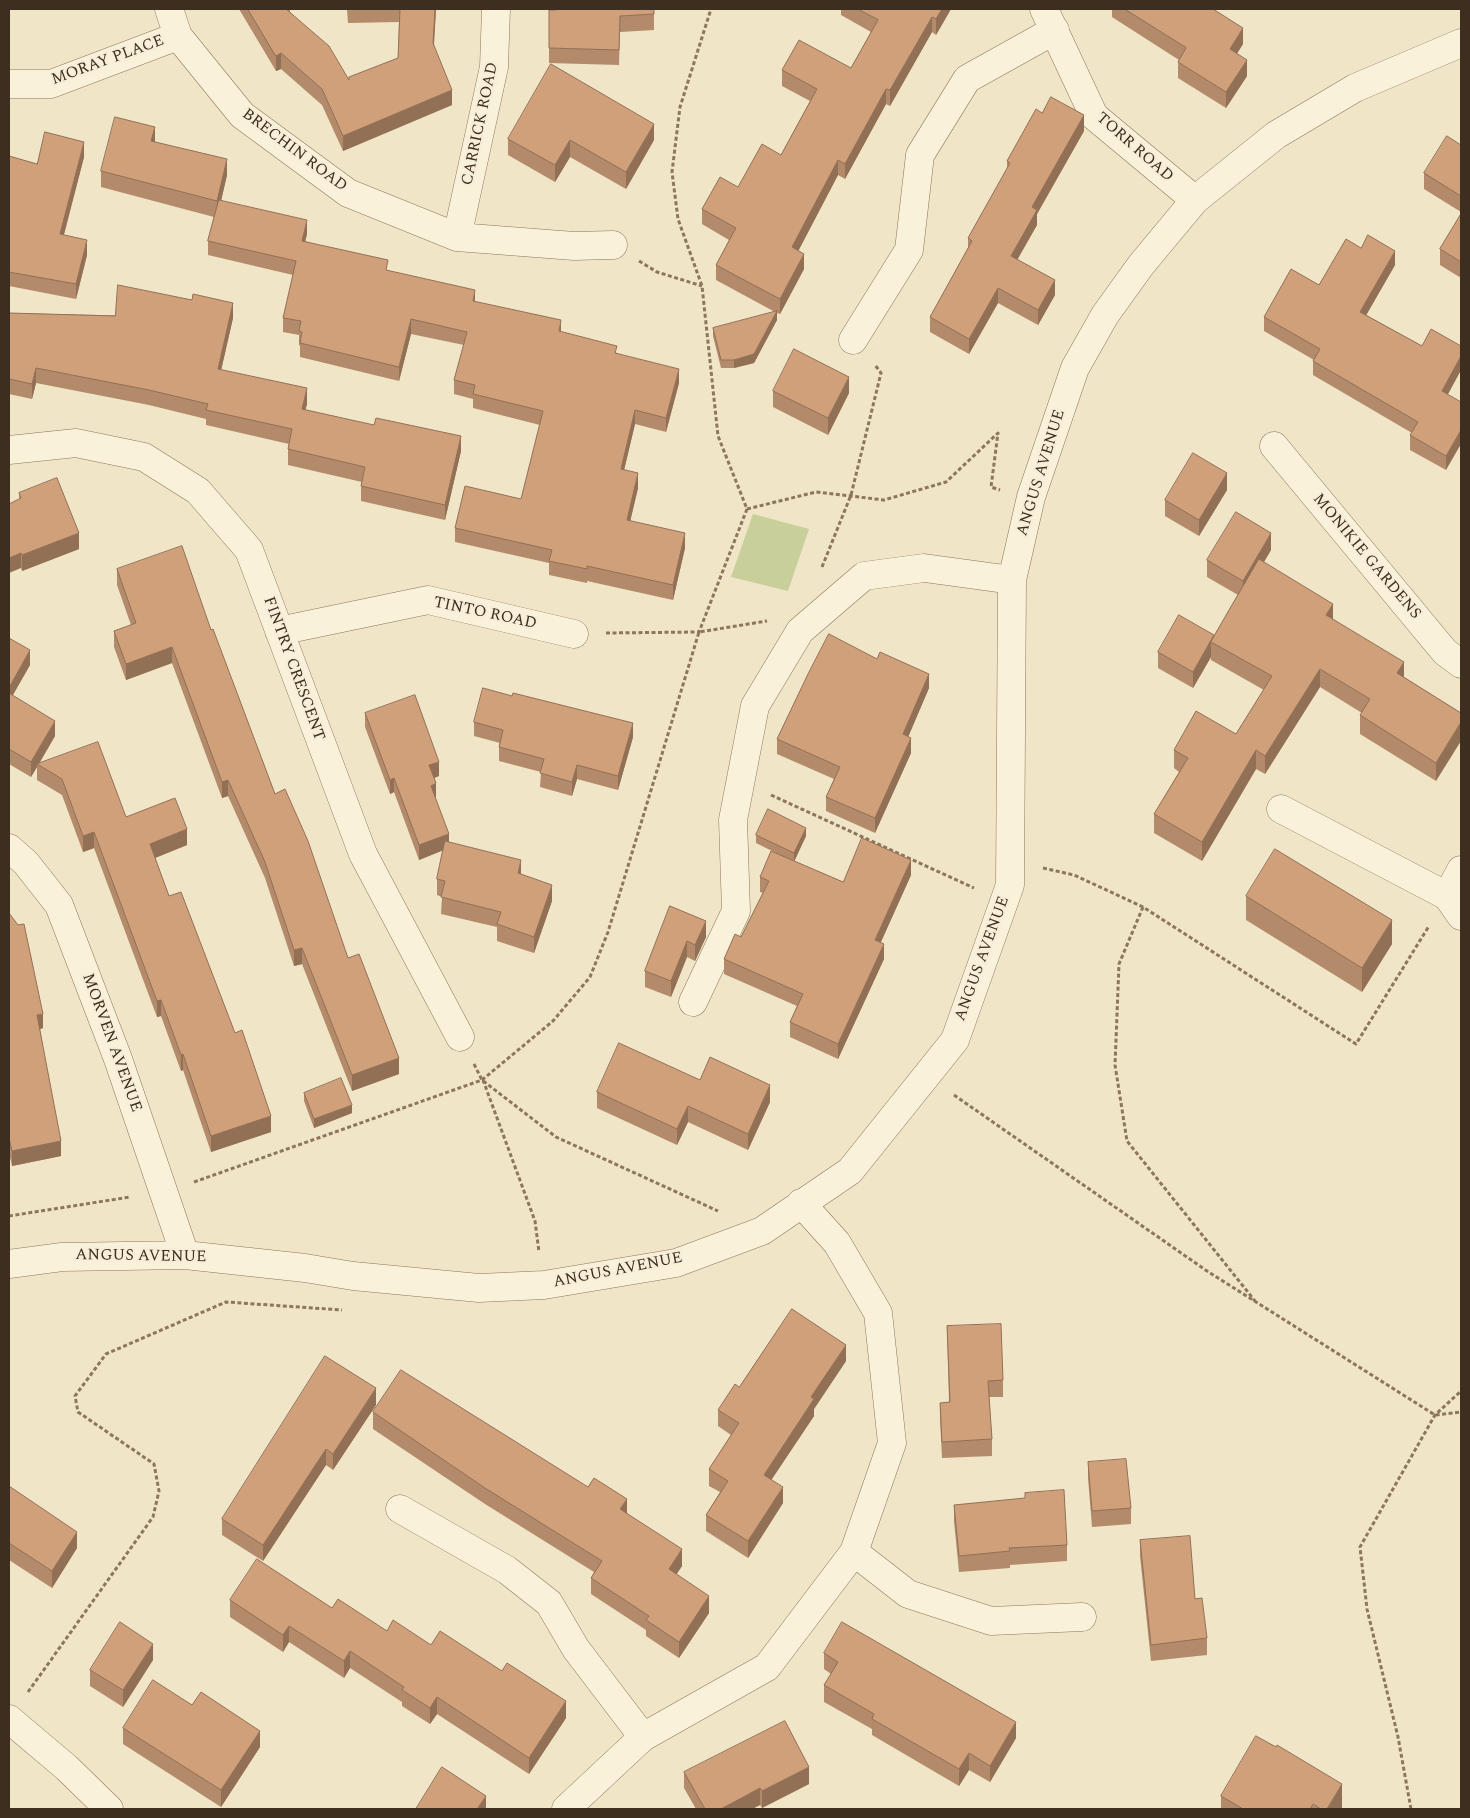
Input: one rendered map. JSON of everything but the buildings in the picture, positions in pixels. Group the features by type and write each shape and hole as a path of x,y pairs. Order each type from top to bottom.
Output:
{"street":[{"name":"BRECHIN ROAD","path":"169,9 178,36 242,115 348,193 457,237 574,246 613,245"},
{"name":"CARRICK ROAD","path":"457,237 494,67 496,9"},
{"name":"TORR ROAD","path":"1049,20 1094,116 1195,200"},
{"path":"853,340 909,250 920,155 967,79 1049,20"},
{"name":"MORAY PLACE","path":"9,84 51,84 178,36"},
{"name":"ANGUS AVENUE","path":"9,1264 62,1256 184,1255 305,1268 353,1276 479,1288 544,1285 676,1263 762,1230 850,1171 954,1040 1010,885 1012,580 1031,497 1075,368 1105,315 1141,265 1195,200 1276,135 1355,88 1461,43"},
{"name":"FINTRY CRESCENT","path":"9,450 76,443 144,457 198,491 249,550 363,854 460,1037"},
{"name":"MONIKIE GARDENS","path":"1274,446 1445,652 1461,664"},
{"path":"693,1002 736,911 733,820 755,706 800,631 864,576 924,568 1012,580"},
{"name":"TINTO ROAD","path":"279,630 428,600 574,634"},
{"path":"1281,809 1454,906 1461,870"},
{"name":"MORVEN AVENUE","path":"9,848 26,863 59,905 118,1059 184,1255"},
{"path":"566,1809 643,1737 767,1667 854,1552 892,1443 878,1313 837,1243 802,1203"},
{"path":"400,1509 507,1570 549,1603 576,1649 643,1737"},
{"path":"854,1552 908,1594 991,1620 1082,1617"},
{"path":"9,1719 67,1768 109,1809"}],"path":[{"path":"9,1216 163,1192 482,1080 553,1021 590,977 608,932 699,632 747,509 718,436 702,286 678,219 672,172 680,107 711,9"},
{"path":"613,245 657,272 702,286"},
{"path":"821,569 851,495 881,373 853,340"},
{"path":"747,509 816,492 884,500 946,482 998,433 991,487 1031,497"},
{"path":"574,634 699,632 822,612"},
{"path":"740,782 1004,902"},
{"path":"1010,860 1074,875 1143,907 1356,1044 1454,906"},
{"path":"1143,907 1119,964 1115,1065 1127,1141 1257,1303"},
{"path":"460,1037 482,1080 535,1221 544,1285"},
{"path":"926,1075 1207,1271 1257,1303 1435,1415 1461,1412"},
{"path":"482,1080 556,1137 762,1230"},
{"path":"9,1719 153,1517 159,1491 154,1464 78,1412 75,1396 106,1354 226,1302 348,1310 353,1276"},
{"path":"1411,1809 1398,1737 1367,1610 1360,1547 1435,1415 1461,1391"}],"green space":[{"path":"753,514 809,529 788,591 731,577"}]}
